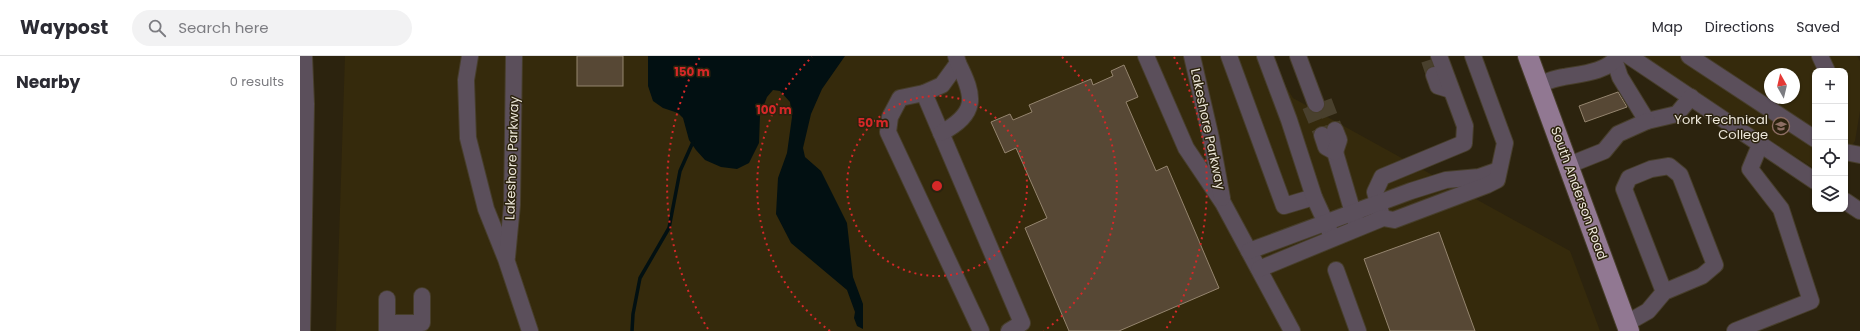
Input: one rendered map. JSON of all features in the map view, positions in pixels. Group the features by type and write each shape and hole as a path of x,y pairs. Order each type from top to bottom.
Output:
{"main road":[{"name":"South Anderson Road","path":"1528,56 1628,327"}],"street":[{"path":"302,331 302,226 306,104 304,56"},
{"name":"Lakeshore Parkway","path":"470,56 466,80 468,138 486,210 506,259 530,331"},
{"name":"Lakeshore Parkway","path":"506,259 512,205 514,56"},
{"name":"Lakeshore Parkway","path":"1146,56 1186,148 1223,203 1292,331"},
{"name":"Lakeshore Parkway","path":"1192,56 1211,138 1223,203"},
{"path":"1229,56 1284,206 1314,197"},
{"path":"1265,56 1289,120 1314,197 1327,222 1333,239"},
{"path":"1431,57 1451,90 1465,126 1464,143 1382,177 1375,192 1381,210 1394,220 1497,180 1505,143 1474,56"},
{"path":"1689,56 1812,137"},
{"path":"1820,56 1826,68"},
{"path":"1539,84 1562,77 1586,75 1621,58"},
{"path":"1621,58 1691,97 1812,179"},
{"path":"1621,58 1620,77 1647,121"},
{"path":"957,59 942,85 924,92 900,98 890,117 888,132 981,331"},
{"path":"941,133 955,126 966,115 971,99 968,84 957,59"},
{"path":"1300,61 1312,74 1317,103"},
{"path":"1434,75 1438,86 1451,90"},
{"path":"924,92 1022,323 1009,331"},
{"path":"1569,165 1604,151 1618,134 1647,121 1677,114 1691,97"},
{"path":"1328,133 1326,147 1335,152 1352,213 1358,228"},
{"path":"1735,331 1811,301 1780,209 1750,169 1760,145"},
{"path":"1848,153 1860,155"},
{"path":"1628,327 1648,311 1664,292 1702,276 1715,265 1680,175 1669,166 1651,168 1629,178 1624,189 1664,292"},
{"path":"1259,269 1358,228 1381,210 1446,180 1479,177 1500,170"},
{"path":"1848,203 1860,211"},
{"path":"1249,251 1352,213 1381,210"},
{"path":"1336,270 1358,331"},
{"path":"387,299 387,327 422,322 422,296"}],"shaded area":[{"path":"345,56 1267,56 1293,98 1570,251 1600,331 336,331"},
{"path":"648,56 845,56 822,89 811,114 803,148 805,157 821,171 847,223 853,277 863,304 863,329 857,326 854,318 855,312 847,290 791,243 776,214 778,178 787,153 792,117 790,102 780,91 773,90 767,97 760,115 759,143 749,163 737,169 721,167 705,160 696,150 689,140 683,118 678,113 663,108 653,101 648,86"},
{"name":"York Technical College","path":"1638,56 1857,56 1860,61 1860,111 1855,141 1848,152 1848,68 1812,68 1812,167"}],"building":[{"path":"577,56 623,56 623,86 577,86"},
{"path":"1124,65 1138,97 1126,102 1156,171 1167,166 1219,288 1119,331 1069,331 1025,228 1047,218 1016,148 1005,153 991,122 1010,114 1013,120 1032,112 1029,105 1091,79 1093,85 1113,76 1111,71"},
{"path":"1618,92 1627,107 1585,122 1579,106"},
{"path":"1439,232 1475,331 1390,331 1364,259"}],"waterway":[{"path":"632,331 633,314 640,278 669,228 680,171 693,142"}],"tunnel":[{"path":"1429,60 1434,75"},
{"path":"1324,101 1335,130"},
{"path":"1310,106 1322,135"}],"place":[{"name":"York Technical College","path":"1781,126"}]}
